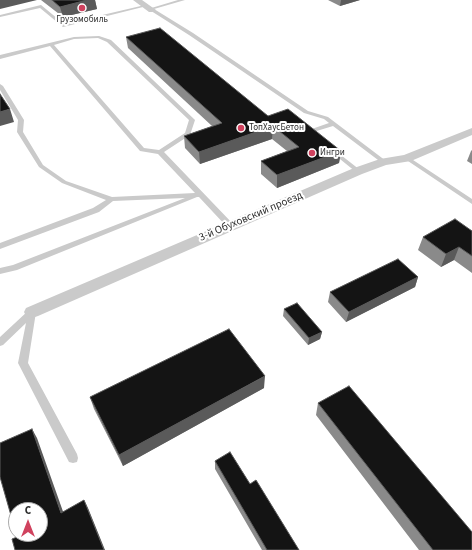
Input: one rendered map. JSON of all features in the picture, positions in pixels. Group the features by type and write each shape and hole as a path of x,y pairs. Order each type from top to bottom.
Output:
{"street":[{"path":"137,0 149,8"},
{"name":"3-й Обуховский проезд","path":"32,312 230,225 358,171 384,162 407,158 472,131"}],"lane":[{"path":"0,16 41,6 63,26 183,0"},
{"path":"149,8 191,34 306,112 326,118 384,162"},
{"path":"0,57 74,38 99,37 109,41 192,120 188,134 160,152 142,150 51,44"},
{"path":"0,86 21,120 20,132 41,166 64,182 111,199 201,194"},
{"path":"291,112 301,108"},
{"path":"308,132 334,124"},
{"path":"303,127 315,137"},
{"path":"327,147 358,171"},
{"path":"160,152 230,225"},
{"path":"407,158 472,202"},
{"path":"0,271 14,268 201,194"},
{"path":"0,246 96,210 111,199"},
{"path":"0,342 32,312"},
{"path":"32,312 23,362 73,458"}],"building":[{"path":"52,0 87,0 60,7"},
{"path":"160,28 268,116 288,109 341,151 277,175 261,161 299,147 273,126 199,152 184,136 222,123 126,37"},
{"path":"0,94 10,109 0,112"},
{"path":"455,219 472,231 472,256 459,247 446,254 423,237"},
{"path":"398,259 418,277 349,312 330,292"},
{"path":"297,303 322,332 309,338 284,309"},
{"path":"229,329 265,376 119,455 90,397"},
{"path":"349,386 472,532 472,550 433,550 318,403"},
{"path":"32,429 61,513 84,500 104,550 15,550 13,542 48,542 48,502 8,502 8,505 0,477 0,443"},
{"path":"230,452 250,484 256,480 299,550 267,550 215,461"}],"place":[{"name":"Грузомобиль","path":"82,8"},
{"name":"ТопХаусБетон","path":"241,128"},
{"name":"Ингри","path":"312,153"}]}
